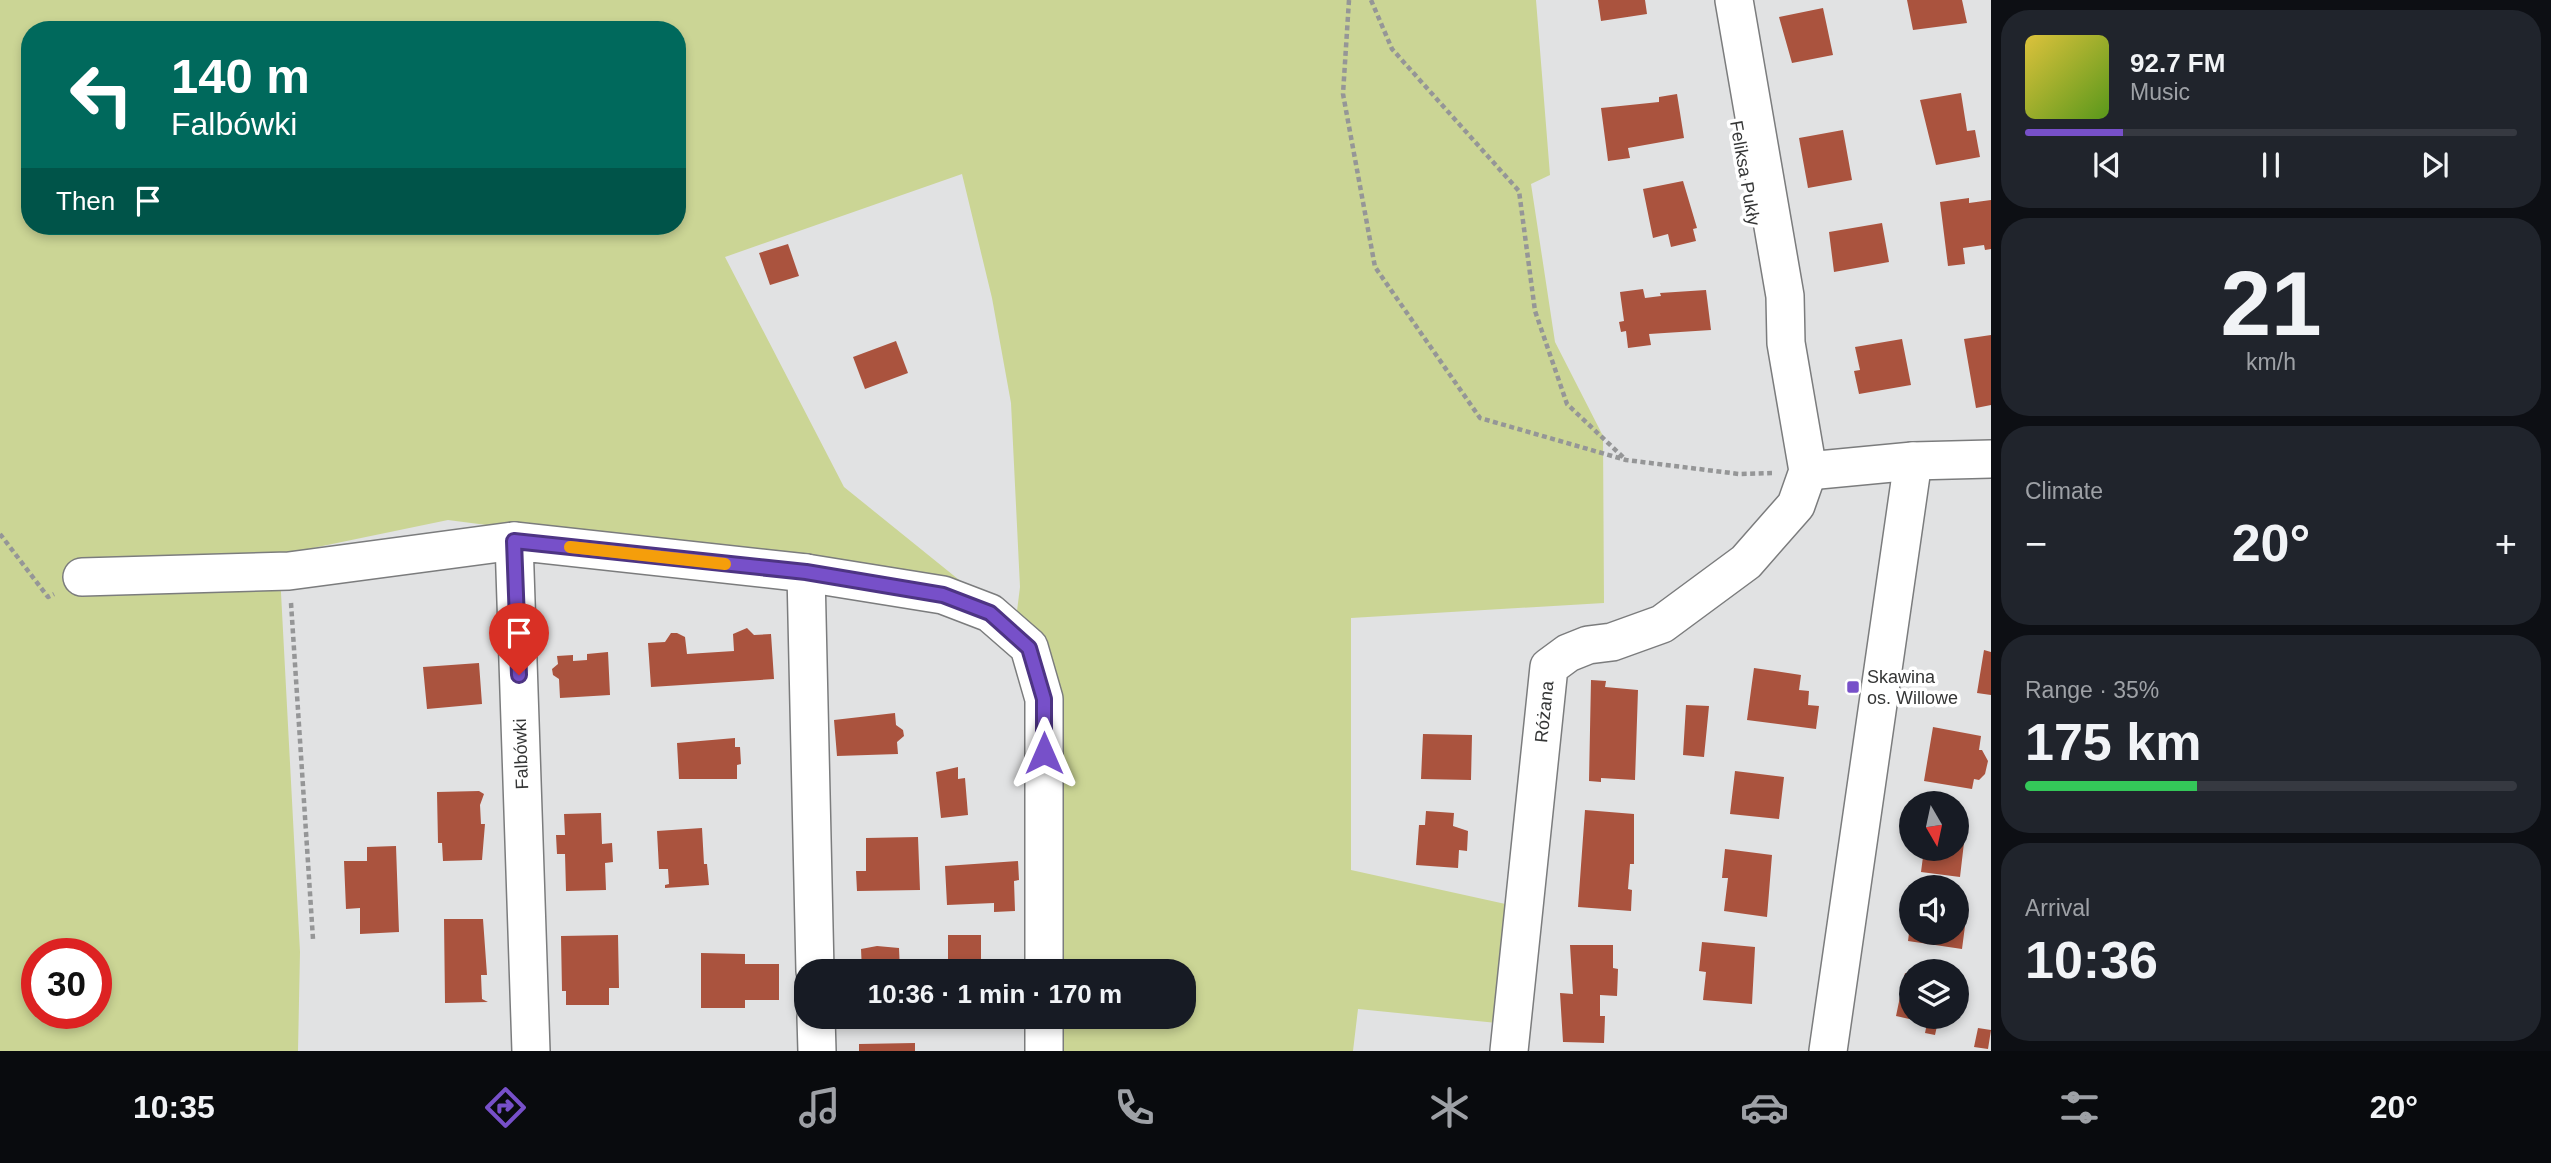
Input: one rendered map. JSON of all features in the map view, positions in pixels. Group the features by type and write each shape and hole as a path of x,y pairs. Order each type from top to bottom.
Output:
{"street":[{"name":"Feliksa Pukły","path":"1714,0 1767,297 1786,343"},
{"name":"Feliksa Pukły","path":"1734,0 1784,296 1786,343 1808,471"},
{"path":"1808,471 1913,461 1991,459"},
{"path":"1828,1051 1913,461"},
{"name":"Różana","path":"1509,1051 1549,667 1568,653 1588,645 1612,642 1662,624 1746,562 1796,505 1808,471"},
{"path":"82,578 289,570 514,541 806,572 943,595 990,613 1029,648 1044,699 1044,959"},
{"name":"Falbówki","path":"514,541 531,1051"},
{"path":"806,572 815,959"},
{"path":"816,1029 817,1051"},
{"path":"1044,1029 1044,1051"}],"path":[{"path":"1349,0 1343,94 1375,267 1480,418 1626,460 1739,474 1808,471"},
{"path":"1371,0 1392,49 1519,191 1535,311 1567,404 1626,460"},
{"path":"0,534 48,597 82,578"},
{"path":"289,570 313,939"}],"green space":[{"path":"0,0 1536,0 1550,175 1531,184 1555,342 1603,436 1604,603 1351,618 1351,870 1510,905 1497,1023 1358,1009 1353,1051 1053,1051 1054,1029 1196,1029 1196,959 1058,959 1058,904 1015,627 1020,587 1011,403 992,298 962,174 725,257 844,487 979,596 806,566 448,520 279,555 300,952 298,1051 0,1051"}],"building":[{"path":"1598,0 1645,0 1647,14 1601,21"},
{"path":"1907,0 1962,0 1967,23 1913,30"},
{"path":"1823,8 1833,55 1792,63 1779,17"},
{"path":"1961,93 1967,131 1975,130 1980,157 1936,165 1920,100"},
{"path":"1677,94 1684,138 1628,148 1630,158 1608,161 1601,108 1659,102 1659,97"},
{"path":"1843,130 1852,180 1808,188 1799,138"},
{"path":"1683,181 1697,228 1693,229 1696,241 1671,247 1668,234 1653,238 1643,189"},
{"path":"1969,198 1969,203 1991,200 1991,249 1985,250 1984,245 1963,248 1965,264 1948,266 1940,202"},
{"path":"1882,223 1889,262 1834,272 1829,232"},
{"path":"788,244 799,276 770,285 759,253"},
{"path":"1643,289 1645,298 1661,296 1660,293 1706,290 1711,330 1649,334 1651,345 1628,348 1626,331 1621,332 1619,322 1624,321 1620,292"},
{"path":"1991,335 1991,405 1976,408 1964,339"},
{"path":"1902,339 1911,385 1859,394 1854,371 1860,370 1855,347"},
{"path":"896,341 908,373 865,389 853,357"},
{"path":"747,628 754,635 771,634 774,679 651,687 648,643 665,642 671,633 677,633 685,637 687,654 734,651 733,634"},
{"path":"1984,650 1991,652 1991,695 1977,693"},
{"path":"608,652 610,695 560,698 559,679 553,675 552,669 558,664 557,656 573,655 573,661 587,660 587,654"},
{"path":"479,663 482,704 427,709 423,667"},
{"path":"1754,668 1801,675 1799,690 1809,691 1808,705 1819,706 1816,729 1747,720"},
{"path":"1591,680 1606,681 1605,687 1638,690 1635,780 1601,778 1601,782 1589,781"},
{"path":"1686,705 1709,706 1704,757 1683,755"},
{"path":"895,713 896,725 903,730 904,736 897,742 898,754 837,756 834,720"},
{"path":"1933,727 1981,736 1979,750 1982,750 1988,761 1985,774 1979,780 1974,779 1972,789 1924,781"},
{"path":"1423,734 1472,735 1471,780 1421,779"},
{"path":"735,738 735,747 740,747 741,764 737,765 737,779 679,779 677,743"},
{"path":"958,767 958,779 965,778 968,815 941,818 936,772"},
{"path":"1735,771 1784,777 1779,819 1730,814"},
{"path":"479,791 484,794 480,805 481,824 485,824 482,860 443,861 442,843 438,843 437,792"},
{"path":"1585,810 1634,814 1634,864 1630,864 1628,889 1632,890 1631,911 1578,907"},
{"path":"1426,811 1454,813 1453,826 1468,831 1467,851 1459,850 1458,868 1416,865 1419,825 1425,825"},
{"path":"601,813 602,844 612,843 613,862 605,863 606,890 566,891 565,854 557,854 556,835 565,835 564,814"},
{"path":"702,828 704,864 707,864 709,885 665,888 665,885 669,884 668,869 659,869 657,831"},
{"path":"918,837 920,890 857,891 856,871 866,871 866,838"},
{"path":"396,846 399,932 360,934 360,908 346,909 344,861 367,861 367,847"},
{"path":"1725,849 1772,855 1767,917 1724,911 1728,878 1722,878"},
{"path":"1018,861 1019,880 1014,881 1015,911 994,912 994,903 947,905 945,866"},
{"path":"1922,861 1962,861 1960,875 1921,872"},
{"path":"444,919 483,919 487,975 481,975 482,999 488,1002 445,1003"},
{"path":"618,935 619,988 609,988 609,1005 566,1005 566,991 562,991 561,936"},
{"path":"948,935 981,935 981,959 948,959"},
{"path":"1702,942 1755,947 1752,1004 1703,1000 1706,972 1699,971"},
{"path":"1570,945 1613,945 1613,968 1618,969 1617,996 1600,995 1600,1016 1605,1016 1604,1043 1563,1042 1560,993 1573,994"},
{"path":"1935,945 1963,945 1962,949"},
{"path":"877,946 899,948 899,959 861,959 861,949"},
{"path":"701,953 745,954 745,964 779,964 779,1000 745,1000 745,1008 701,1008"},
{"path":"1978,1028 1991,1030 1988,1049 1974,1047"},
{"path":"1926,1029 1936,1029 1935,1035 1925,1033"},
{"path":"915,1043 915,1051 859,1051 859,1044"}],"slow traffic":[{"path":"570,547 725,564"}],"place":[{"name":"Skawina os. Willowe","path":"1853,687"}],"route":[{"path":"519,675 514,541 806,572 943,595 990,613 1029,648 1044,699 1044,753"}]}
